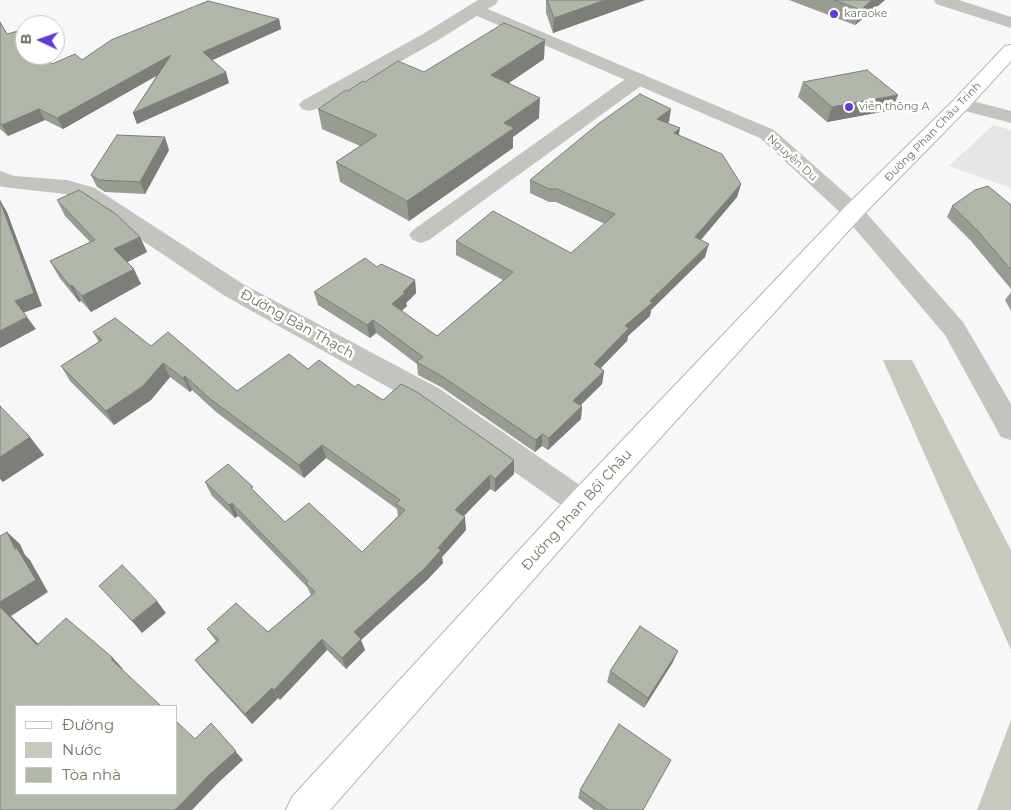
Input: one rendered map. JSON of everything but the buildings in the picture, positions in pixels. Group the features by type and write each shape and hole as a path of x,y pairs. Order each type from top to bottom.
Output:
{"main road":[{"name":"Đường Phan Châu Trinh","path":"853,212 961,104 1011,50"},
{"name":"Đường Phan Bội Châu","path":"305,810 582,503 853,212"}],"street":[{"path":"942,0 1011,23"},
{"path":"309,105 429,38 478,3"},
{"name":"Nguyễn Du","path":"478,3 638,79 767,134 853,212 954,329 1011,429"},
{"path":"421,235 638,79"},
{"path":"961,104 1011,117"},
{"name":"Đường Bàn Thạch","path":"0,178 11,182 67,187 87,193 234,290 430,397 582,503"}],"shaded area":[{"path":"993,125 1011,130 1011,188 949,166"}],"water":[{"path":"883,360 912,360 1011,550 1011,650"},
{"path":"1011,720 1011,810 977,810"}],"place":[{"name":"karaoke","path":"834,14"},
{"name":"viễn thông A","path":"849,107"}]}
